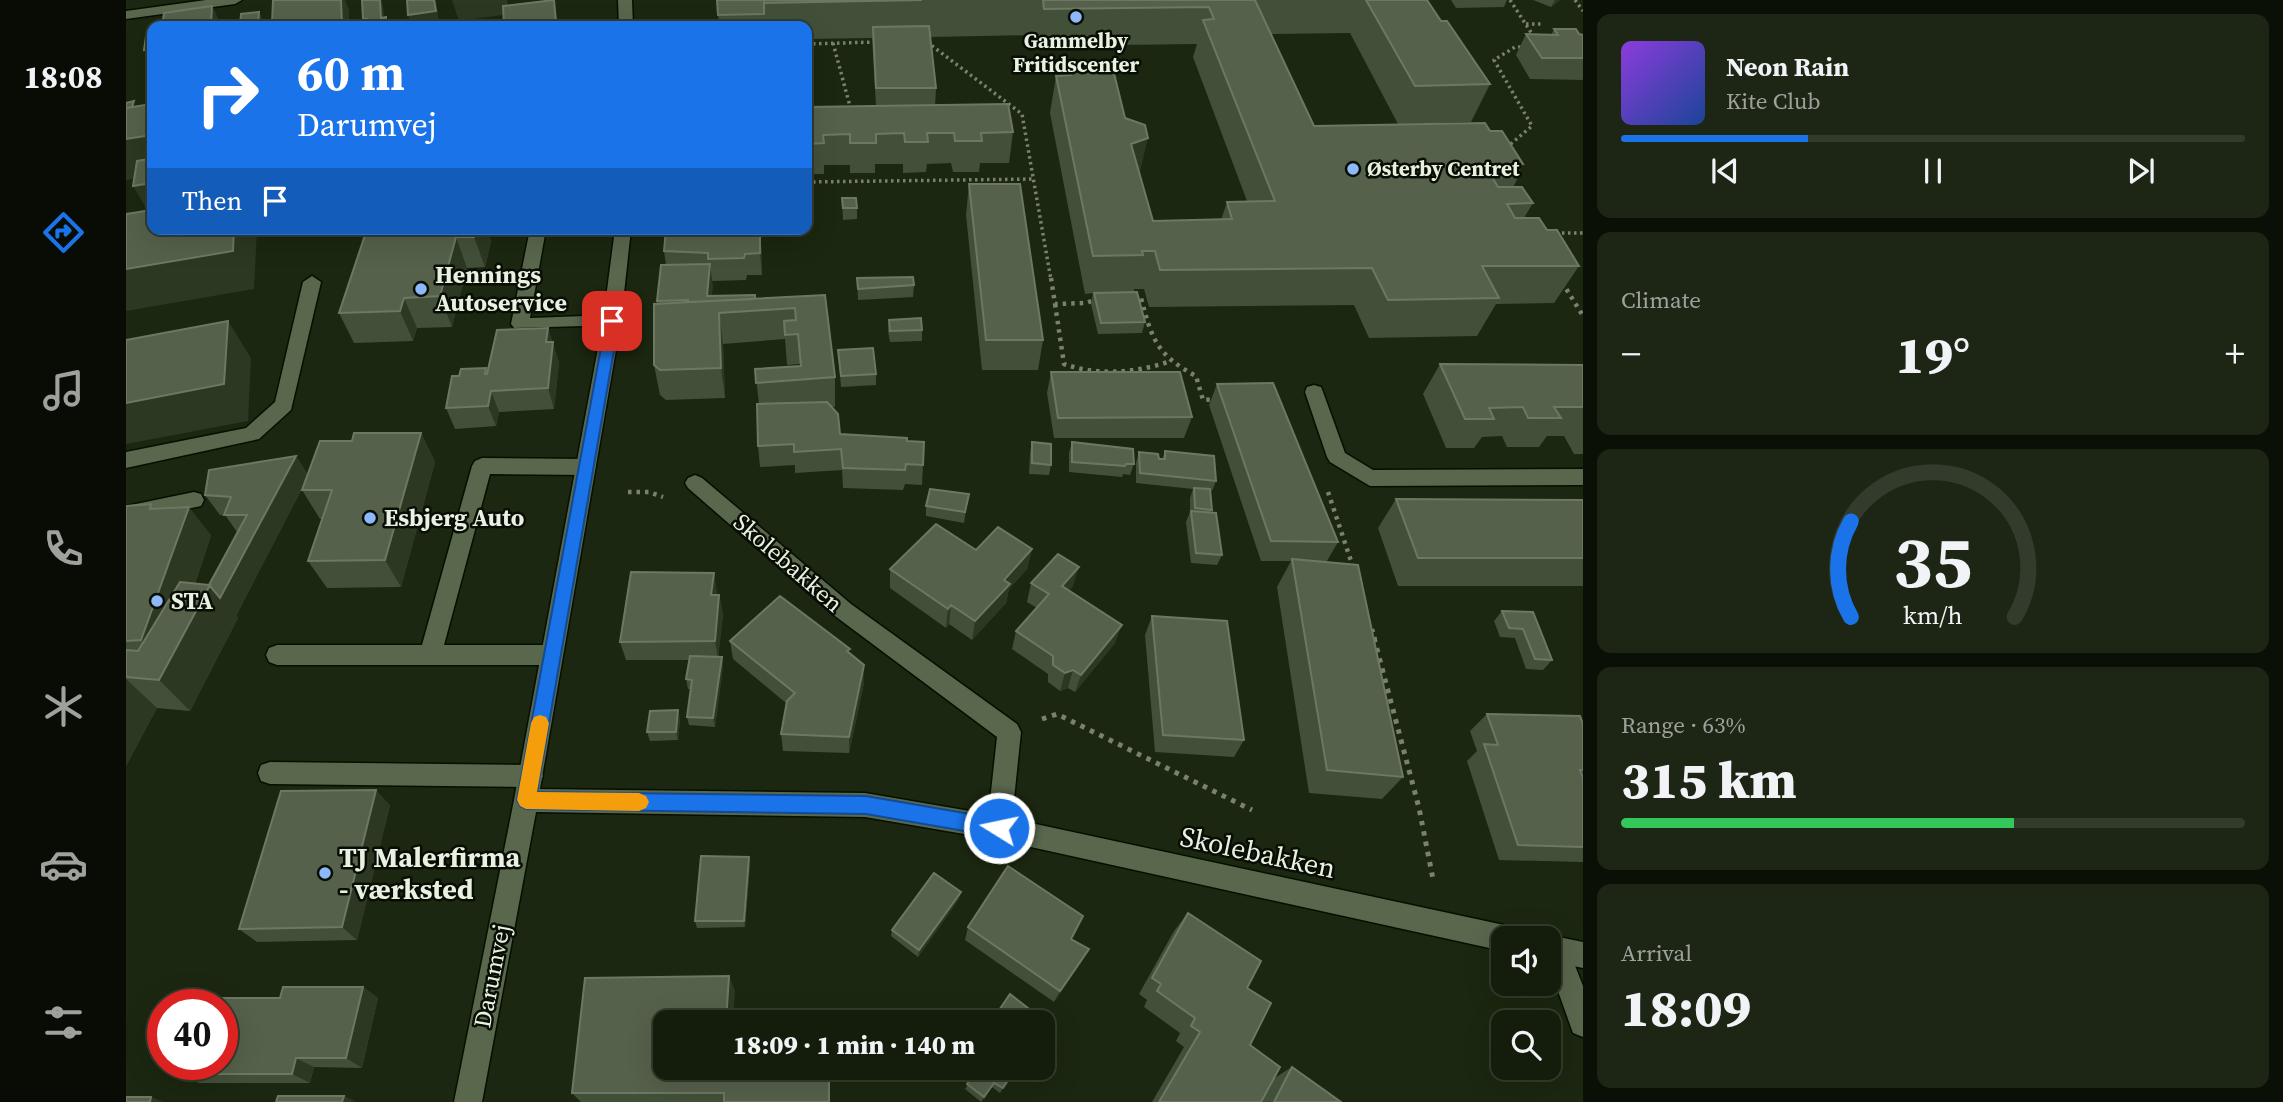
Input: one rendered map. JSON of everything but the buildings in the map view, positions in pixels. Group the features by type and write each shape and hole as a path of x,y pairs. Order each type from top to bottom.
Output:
{"street":[{"path":"126,15 235,0"},
{"path":"625,0 626,21"},
{"path":"537,235 520,324 612,321"},
{"name":"Darumvej","path":"468,1102 612,321 622,235"},
{"path":"126,460 251,434 284,405 312,282"},
{"path":"1314,392 1337,457 1370,478 1583,477"},
{"path":"430,654 482,466 586,467"},
{"name":"Skolebakken","path":"695,483 843,610 1009,732"},
{"path":"126,514 194,500"},
{"path":"277,655 552,655"},
{"path":"999,828 1009,732"},
{"name":"Skolebakken","path":"270,773 866,805 999,828 1491,935"},
{"path":"1561,951 1583,955"},
{"path":"1561,969 1583,1023"}],"path":[{"path":"1510,0 1540,47"},
{"path":"1575,0 1583,11"},
{"path":"1525,24 1543,24"},
{"path":"812,44 886,42"},
{"path":"919,42 929,42 1022,114 1064,364 1078,370 1147,370 1168,362"},
{"path":"833,43 851,111 854,112"},
{"path":"1502,152 1532,126 1494,60 1515,47 1528,47"},
{"path":"812,182 1034,179"},
{"path":"1545,233 1583,233"},
{"path":"1561,281 1583,316"},
{"path":"1127,298 1141,298 1153,345 1168,362 1196,376 1203,400 1230,399"},
{"path":"1055,304 1086,303 1099,299"},
{"path":"1328,491 1357,579"},
{"path":"1368,617 1419,808 1433,879"},
{"path":"1009,732 1057,714 1252,810"}],"slow traffic":[{"path":"540,723 526,800 639,802"}],"place":[{"name":"Gammelby Fritidscenter","path":"1076,17"},
{"name":"Østerby Centret","path":"1353,169"},
{"name":"Hennings Autoservice","path":"421,289"},
{"name":"Esbjerg Auto","path":"370,518"},
{"name":"STA","path":"157,601"},
{"name":"TJ Malerfirma - værksted","path":"325,873"}],"route":[{"path":"612,321 526,800 866,805 999,828"}]}
